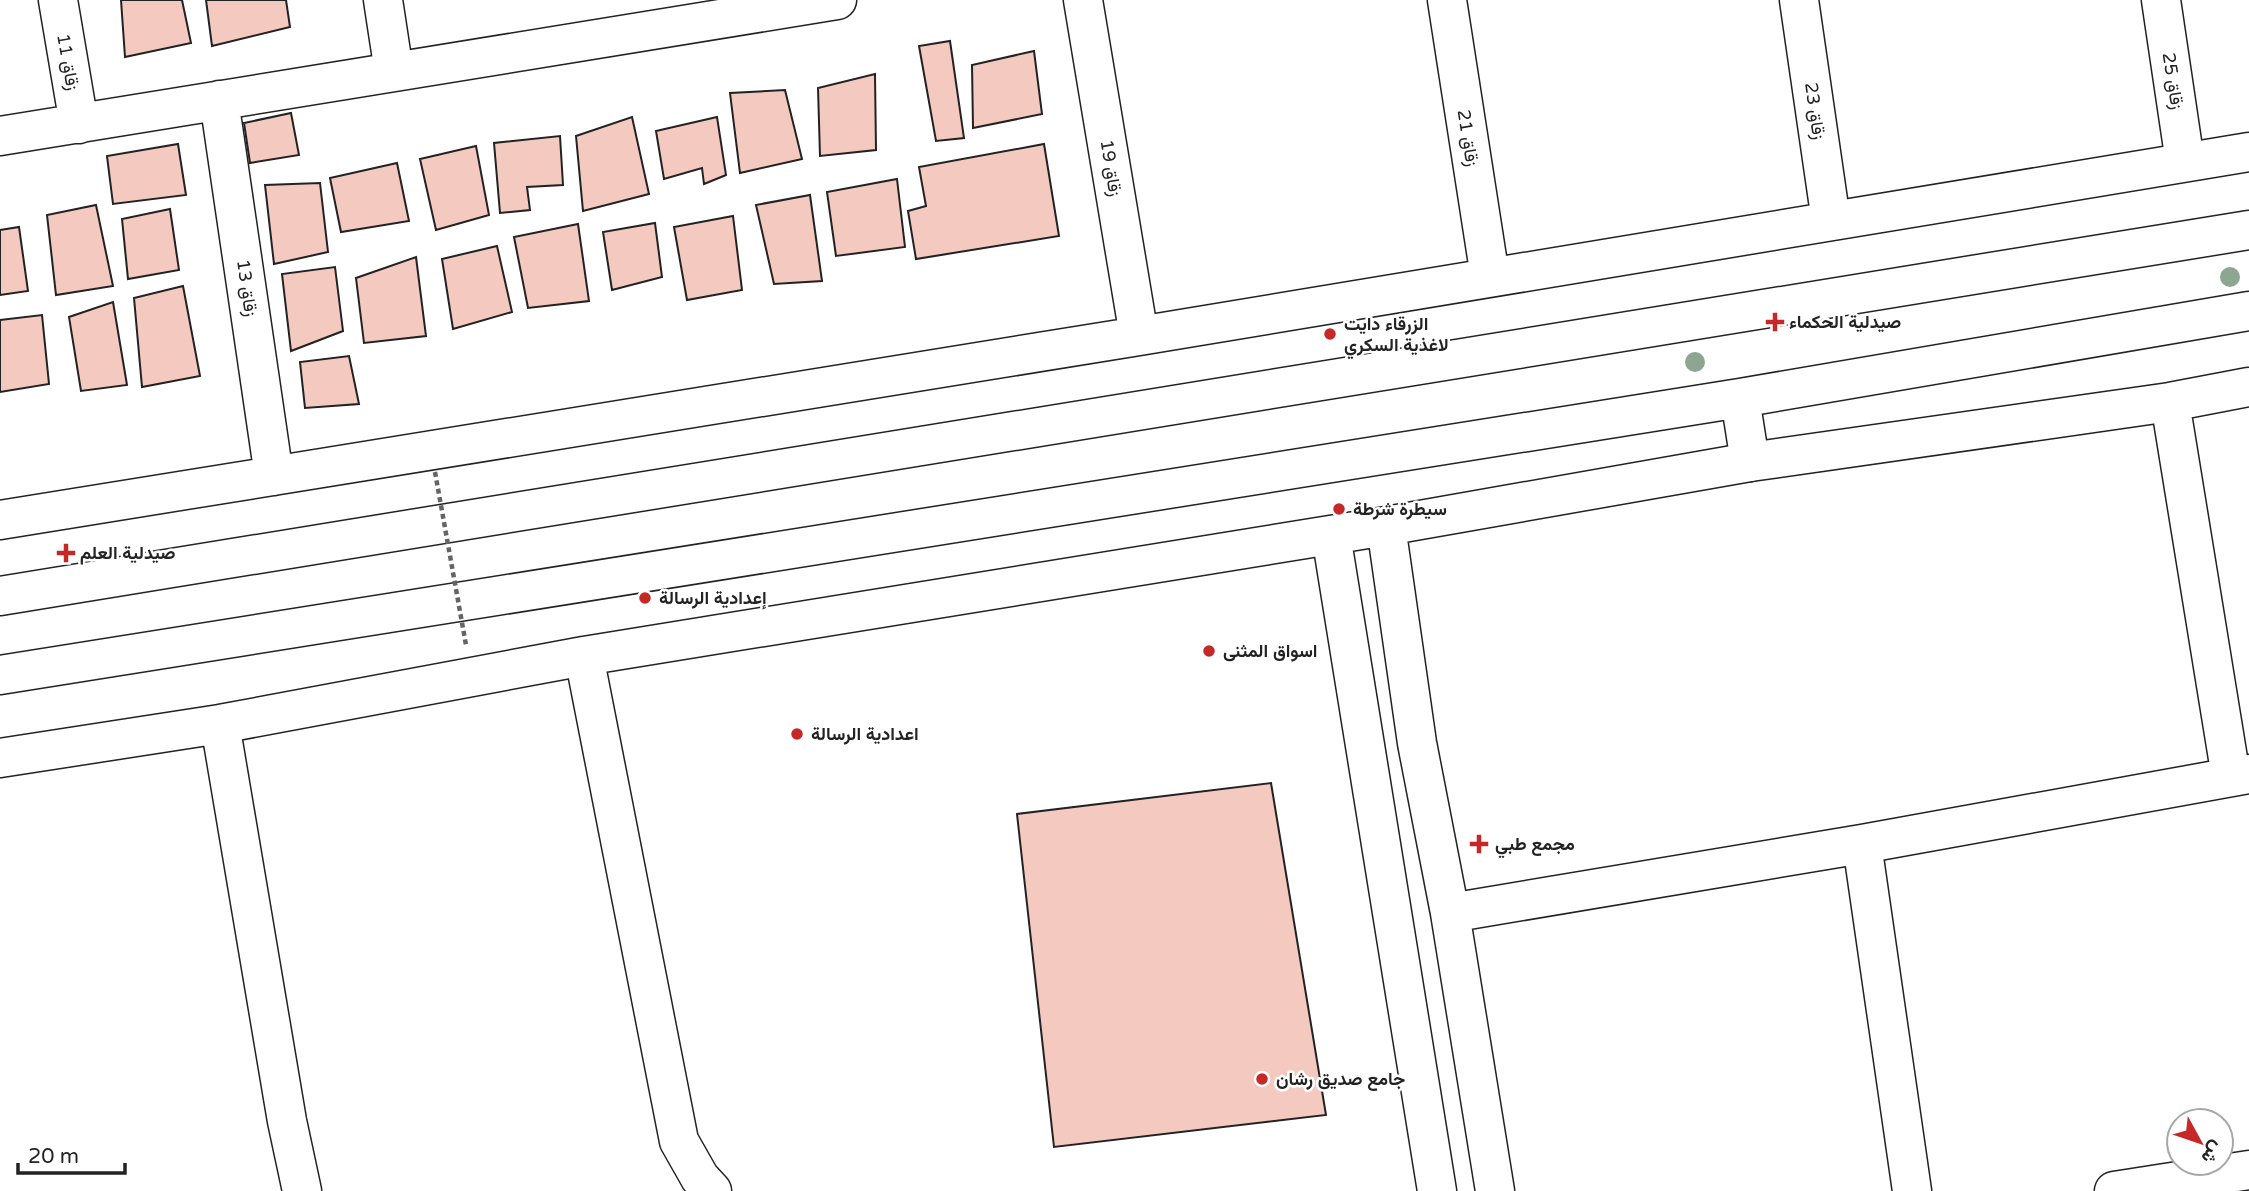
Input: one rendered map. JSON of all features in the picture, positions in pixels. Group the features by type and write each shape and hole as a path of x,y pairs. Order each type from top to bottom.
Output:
{"main road":[{"name":"زقاق 11","path":"58,0 79,124"},
{"path":"383,0 394,72"},
{"path":"0,136 394,72 729,9 837,0"},
{"name":"زقاق 19","path":"1083,0 1139,336"},
{"name":"زقاق 21","path":"1447,0 1490,276"},
{"name":"زقاق 23","path":"1799,0 1831,221"},
{"name":"زقاق 25","path":"2161,0 2185,162"},
{"name":"زقاق 13","path":"219,100 274,476"},
{"path":"0,520 1139,336 2249,152"},
{"path":"0,596 2249,230"},
{"path":"0,675 1740,398 2249,311"},
{"path":"0,758 220,724 584,656 1386,526 1751,462 2170,402 2249,387"},
{"path":"1740,398 1751,462"},
{"path":"1450,914 1862,844 2240,775 2170,402"},
{"path":"1386,526 1417,743 1450,914 1495,1191"},
{"path":"1331,535 1437,1191"},
{"path":"584,656 679,1141 700,1178 712,1191"},
{"path":"220,724 287,1121 302,1191"},
{"path":"1862,844 1912,1191"},
{"path":"2114,1191 2249,1170"}],"path":[{"path":"435,472 466,645"}],"building":[{"path":"121,0 182,0 191,43 125,57"},
{"path":"206,0 286,0 290,27 212,46"},
{"path":"950,41 964,138 936,141 919,46"},
{"path":"1034,51 1042,114 973,128 972,65"},
{"path":"875,74 876,150 820,156 818,88"},
{"path":"785,90 802,159 740,173 730,93"},
{"path":"291,113 299,155 250,163 244,123"},
{"path":"632,117 649,194 583,211 576,136"},
{"path":"717,117 726,175 704,184 702,168 664,179 656,131"},
{"path":"560,136 563,185 527,187 530,210 500,213 494,143"},
{"path":"178,144 186,195 113,204 107,156"},
{"path":"1044,144 1059,236 916,259 908,211 926,206 919,167"},
{"path":"476,146 489,215 436,230 420,159"},
{"path":"397,163 409,221 341,232 330,178"},
{"path":"897,179 905,247 836,256 827,192"},
{"path":"320,183 328,252 274,264 265,185"},
{"path":"810,195 822,281 774,284 756,205"},
{"path":"96,205 113,286 56,295 47,215"},
{"path":"170,209 179,270 128,279 122,219"},
{"path":"733,216 742,290 687,300 674,227"},
{"path":"655,223 662,277 612,290 603,232"},
{"path":"578,224 589,301 528,308 514,237"},
{"path":"19,227 28,291 0,295 0,230"},
{"path":"497,246 512,312 453,329 442,259"},
{"path":"416,257 426,336 364,343 356,278"},
{"path":"335,267 343,331 291,351 282,274"},
{"path":"183,286 200,376 142,387 134,298"},
{"path":"113,302 127,385 81,391 69,317"},
{"path":"42,315 49,384 0,392 0,320"},
{"path":"349,356 359,404 305,408 300,362"},
{"name":"جامع صديق رشان","path":"1271,783 1326,1115 1054,1147 1017,814"}],"place":[{"name":"صيدلية الحكماء","path":"1775,322"},
{"name":"الزرقاء دايت لاغذية السكري","path":"1330,334"},
{"name":"سيطرة شرطة","path":"1339,509"},
{"name":"صيدلية العلم","path":"66,553"},
{"name":"إعدادية الرسالة","path":"645,598"},
{"name":"اسواق المثنى","path":"1209,651"},
{"name":"اعدادية الرسالة","path":"797,734"},
{"name":"مجمع طبي","path":"1479,844"},
{"name":"جامع صديق رشان","path":"1262,1079"}]}
